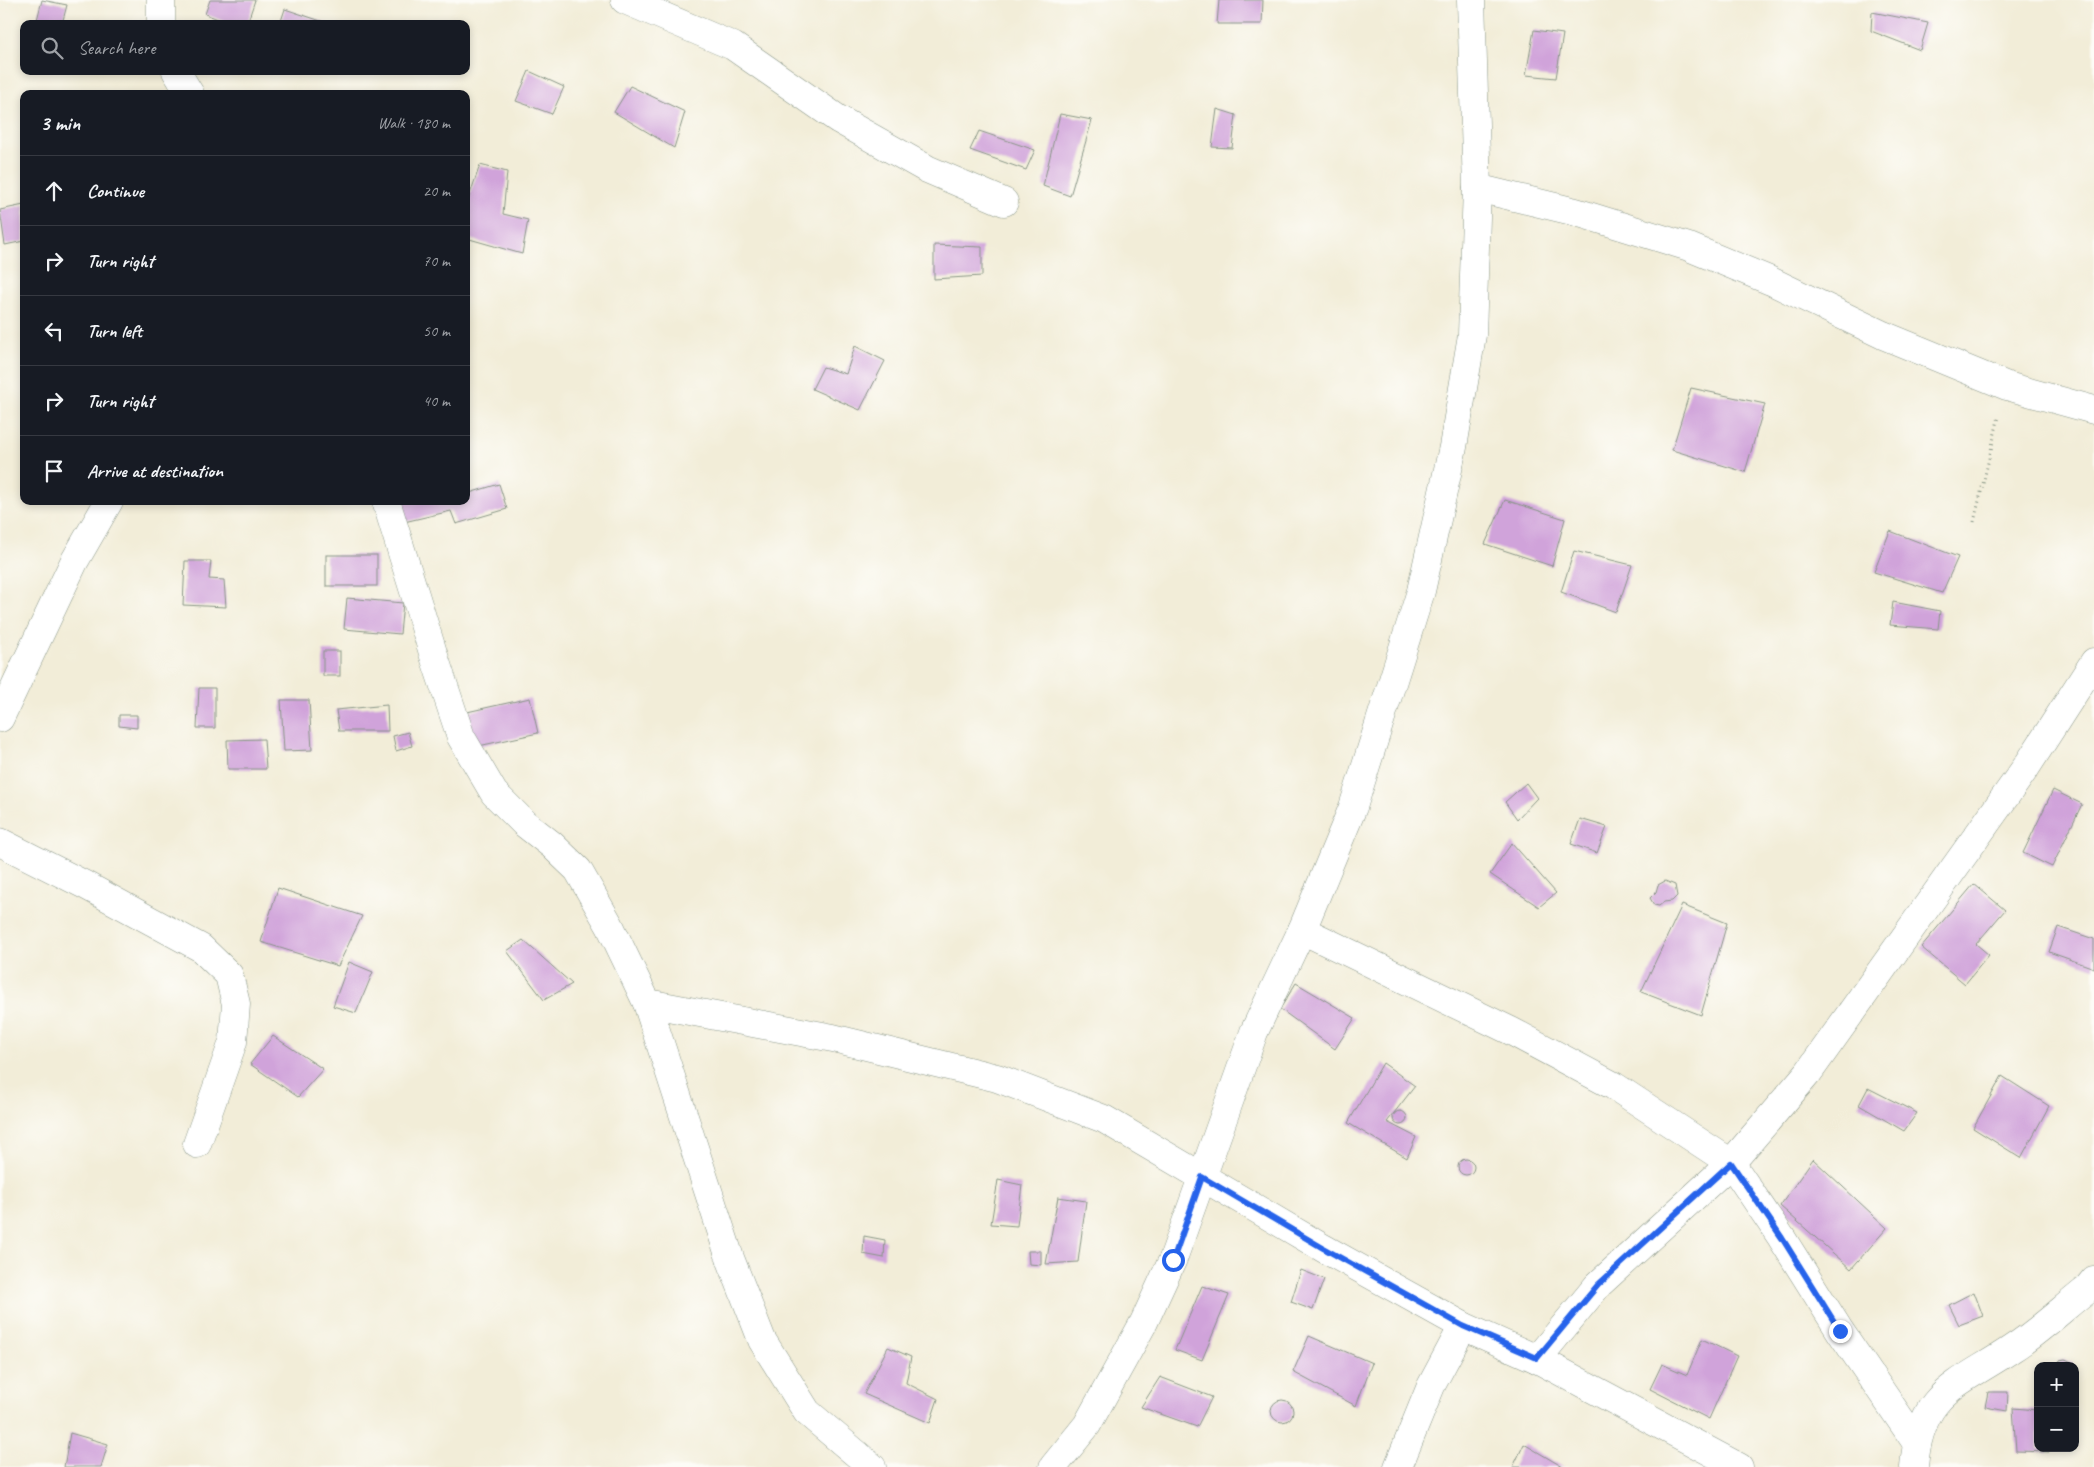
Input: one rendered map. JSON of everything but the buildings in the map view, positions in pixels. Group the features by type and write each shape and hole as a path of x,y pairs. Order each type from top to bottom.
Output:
{"street":[{"path":"161,0 161,20"},
{"path":"625,0 733,46 838,119 927,169 1004,202"},
{"path":"1053,1467 1087,1425 1144,1322 1173,1260 1254,1032 1302,930 1353,807 1421,592 1453,447 1472,335 1477,188 1471,0"},
{"path":"168,75 169,90"},
{"path":"178,75 188,90"},
{"path":"1477,188 1576,212 1689,247 1771,281 1883,335 2006,386 2094,410"},
{"path":"0,718 74,562 107,505"},
{"path":"387,505 434,656 462,738 494,793 524,823 552,845 578,870 610,926 647,1003 724,1240 762,1340 807,1412 872,1467"},
{"path":"1537,1358 1598,1285 1731,1163 1808,1073 2016,783 2094,662"},
{"path":"0,842 85,885 201,948 229,975 236,1004 233,1042 197,1144"},
{"path":"1302,930 1511,1031 1614,1086 1731,1163 1782,1238 1915,1454"},
{"path":"647,1003 833,1038 997,1078 1104,1119 1323,1248 1463,1326 1537,1358 1739,1467"},
{"path":"1915,1454 1924,1420 1938,1398 1954,1385 2015,1348 2085,1291 2094,1280"},
{"path":"1398,1467 1431,1386 1463,1326"}],"path":[{"path":"1974,522 2006,386"}],"route":[{"path":"1173,1260 1202,1177 1323,1248 1463,1326 1537,1358 1598,1285 1731,1163 1782,1238 1840,1331"}]}
